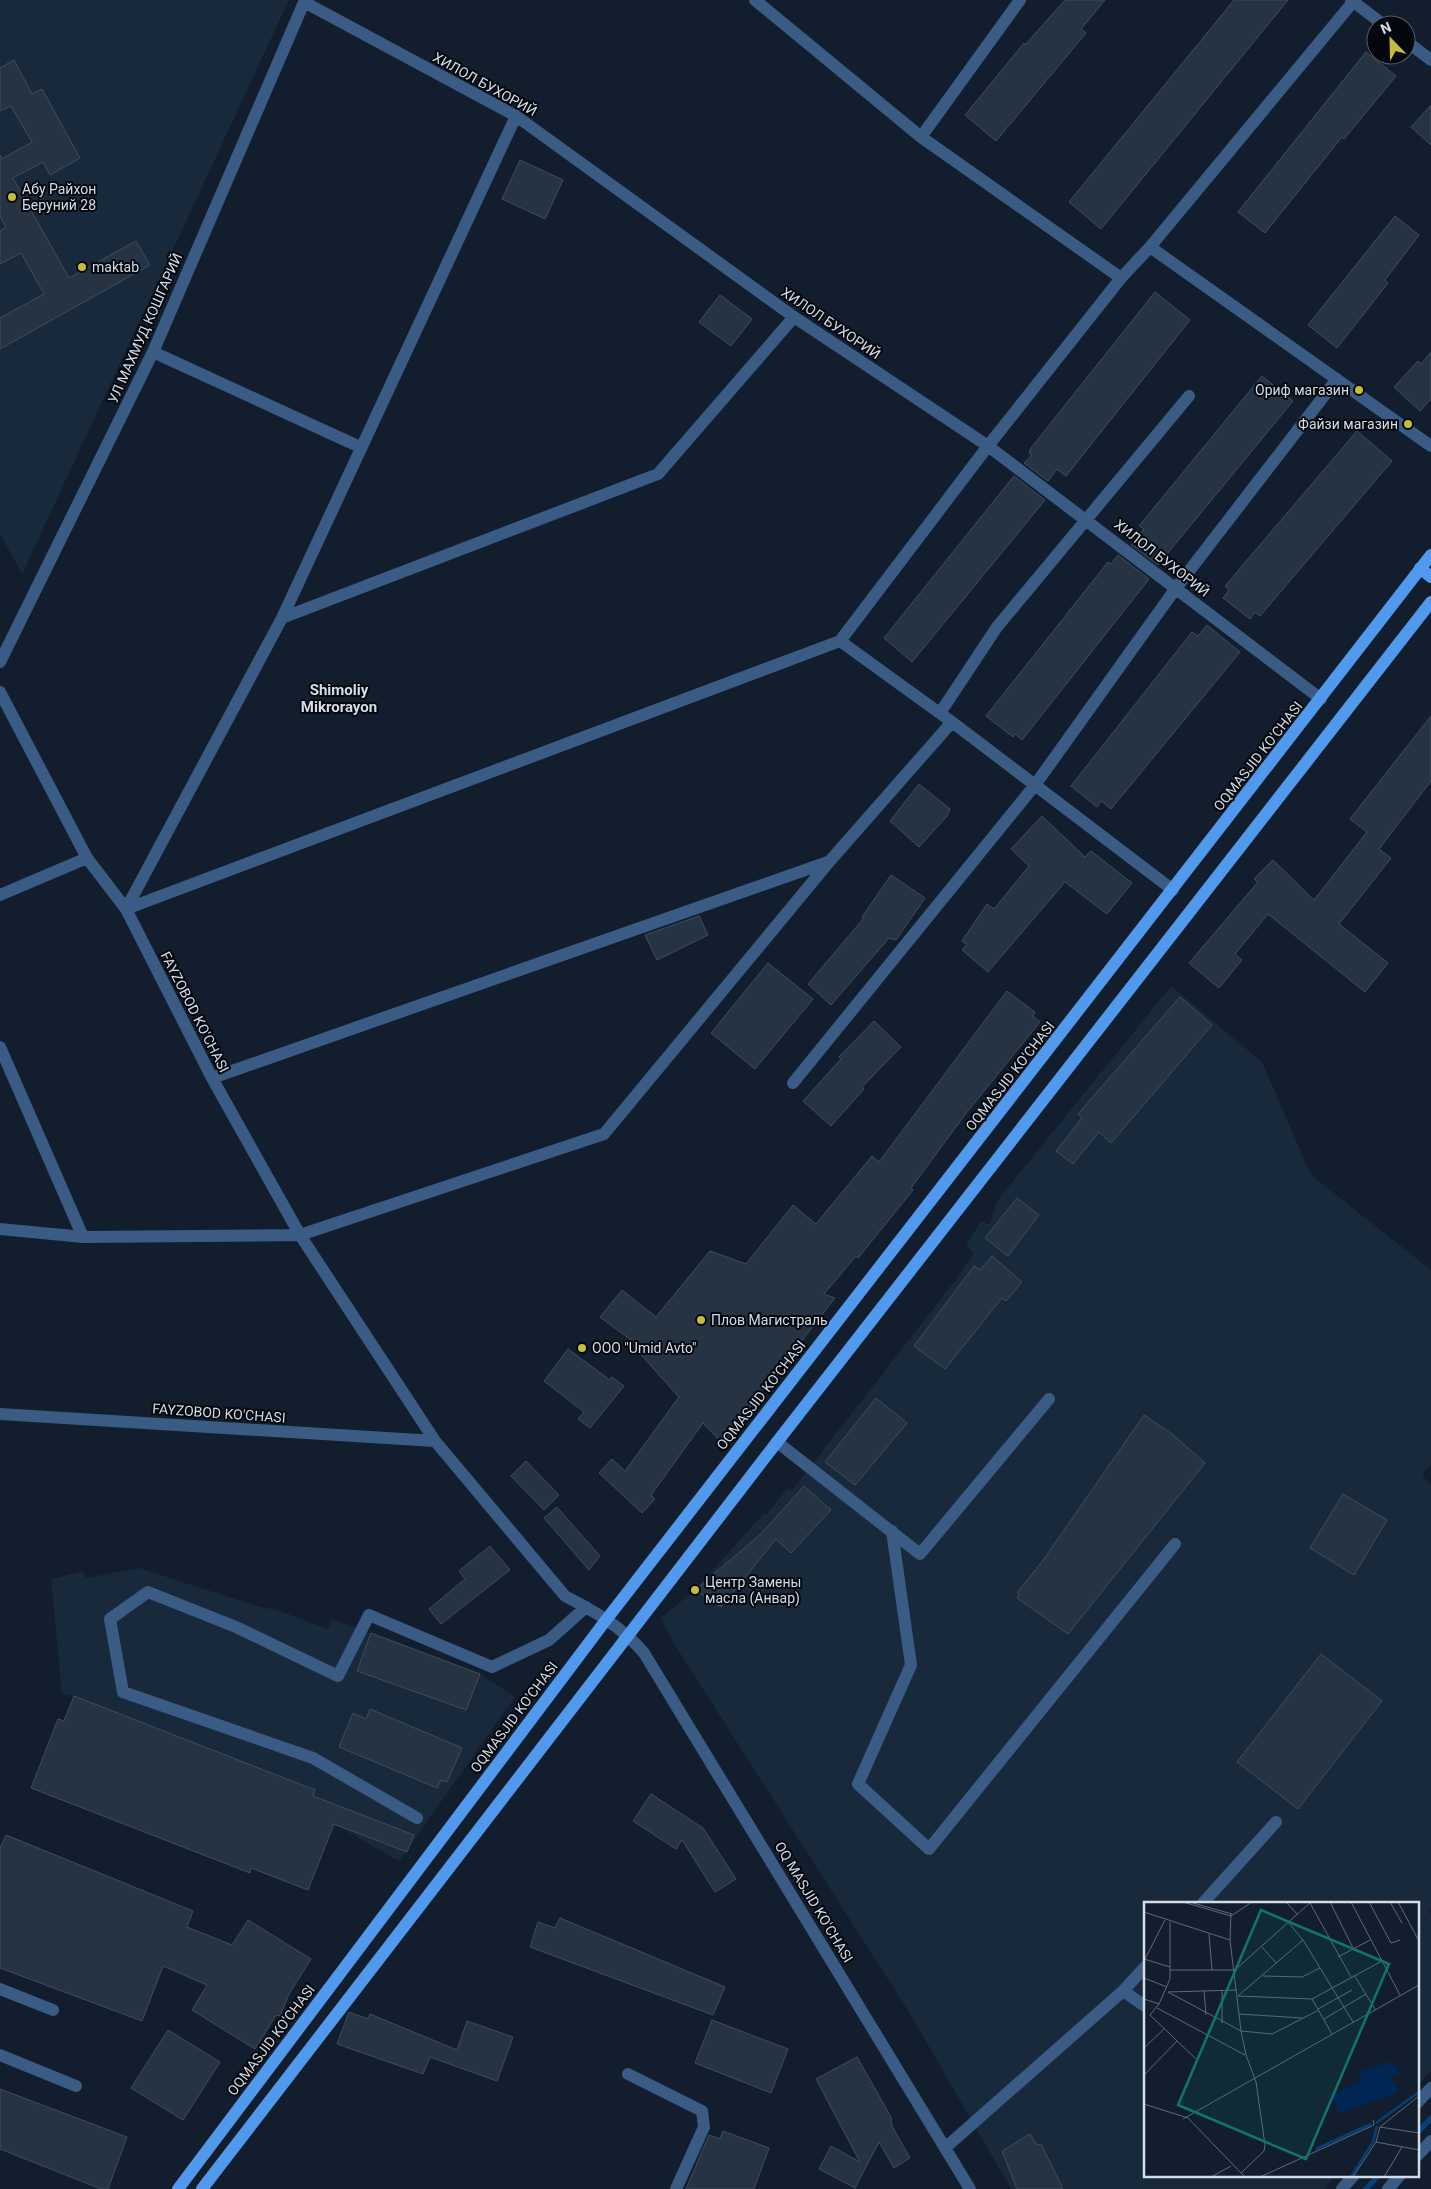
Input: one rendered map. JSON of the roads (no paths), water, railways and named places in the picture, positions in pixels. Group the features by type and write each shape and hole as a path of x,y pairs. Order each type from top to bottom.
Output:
{"main road":[{"name":"OQMASJID KO'CHASI","path":"178,2189 606,1620 1431,555"},
{"path":"1420,568 1431,577"},
{"path":"203,2188 628,1634 1431,602"}],"street":[{"path":"755,0 921,137 1121,278"},
{"path":"921,137 1020,0"},
{"name":"ХИЛОЛ БУХОРИЙ","path":"305,1 516,116 794,317 988,446 1087,519 1321,699"},
{"name":"УЛ МАХМУД КОШГАРИЙ","path":"0,662 153,352 305,1"},
{"path":"126,909 840,641 988,446 1121,278 1150,247 1352,1 1371,15"},
{"path":"1416,49 1431,60"},
{"path":"126,909 282,618 360,447 516,116"},
{"path":"1150,247 1431,446"},
{"path":"282,618 658,474 794,317"},
{"path":"153,352 360,447"},
{"path":"793,1083 1035,785 1176,588 1337,380"},
{"path":"940,713 997,627 1189,396"},
{"path":"840,641 940,713 1173,890"},
{"name":"FAYZOBOD KO'CHASI","path":"0,692 88,858 126,909 212,1078 300,1235 436,1441 565,1596 628,1634"},
{"path":"0,1229 83,1237 300,1235 604,1134 829,862 952,722"},
{"path":"0,895 88,858"},
{"path":"212,1078 829,862"},
{"path":"0,1046 83,1237"},
{"path":"777,1442 920,1554 1049,1399"},
{"name":"FAYZOBOD KO'CHASI","path":"0,1414 436,1441"},
{"path":"892,1531 911,1665 858,1784 928,1849 1175,1544"},
{"path":"417,1818 313,1758 123,1692 110,1619 148,1592 236,1627 338,1676 369,1615 492,1668 549,1640 586,1607"},
{"name":"OQ MASJID KO'CHASI","path":"628,1634 644,1654 970,2189"},
{"path":"1204,1902 1276,1822"},
{"path":"945,2148 1123,1991 1144,1968"},
{"path":"0,1988 53,2010"},
{"path":"1123,1991 1144,2005"},
{"path":"0,2055 76,2086"},
{"path":"628,2074 702,2111 704,2127 676,2189"},
{"path":"1418,2102 1431,2088"},
{"path":"1418,2155 1431,2141"},
{"path":"1342,2189 1353,2176"},
{"path":"1388,2189 1399,2176"}],"waterway":[{"path":"1418,2132 1431,2118"},
{"path":"1366,2189 1378,2176"}],"place":[{"name":"Абу Райхон Беруний 28","path":"12,197"},
{"name":"maktab","path":"82,267"},
{"name":"Ориф магазин","path":"1359,390"},
{"name":"Файзи магазин","path":"1408,424"},
{"name":"Плов Магистраль","path":"701,1320"},
{"name":"ООО \"Umid Avto\"","path":"582,1348"},
{"name":"Центр Замены масла (Анвар)","path":"695,1590"}],"district":[{"name":"Shimoliy Mikrorayon","path":"339,698"}]}
